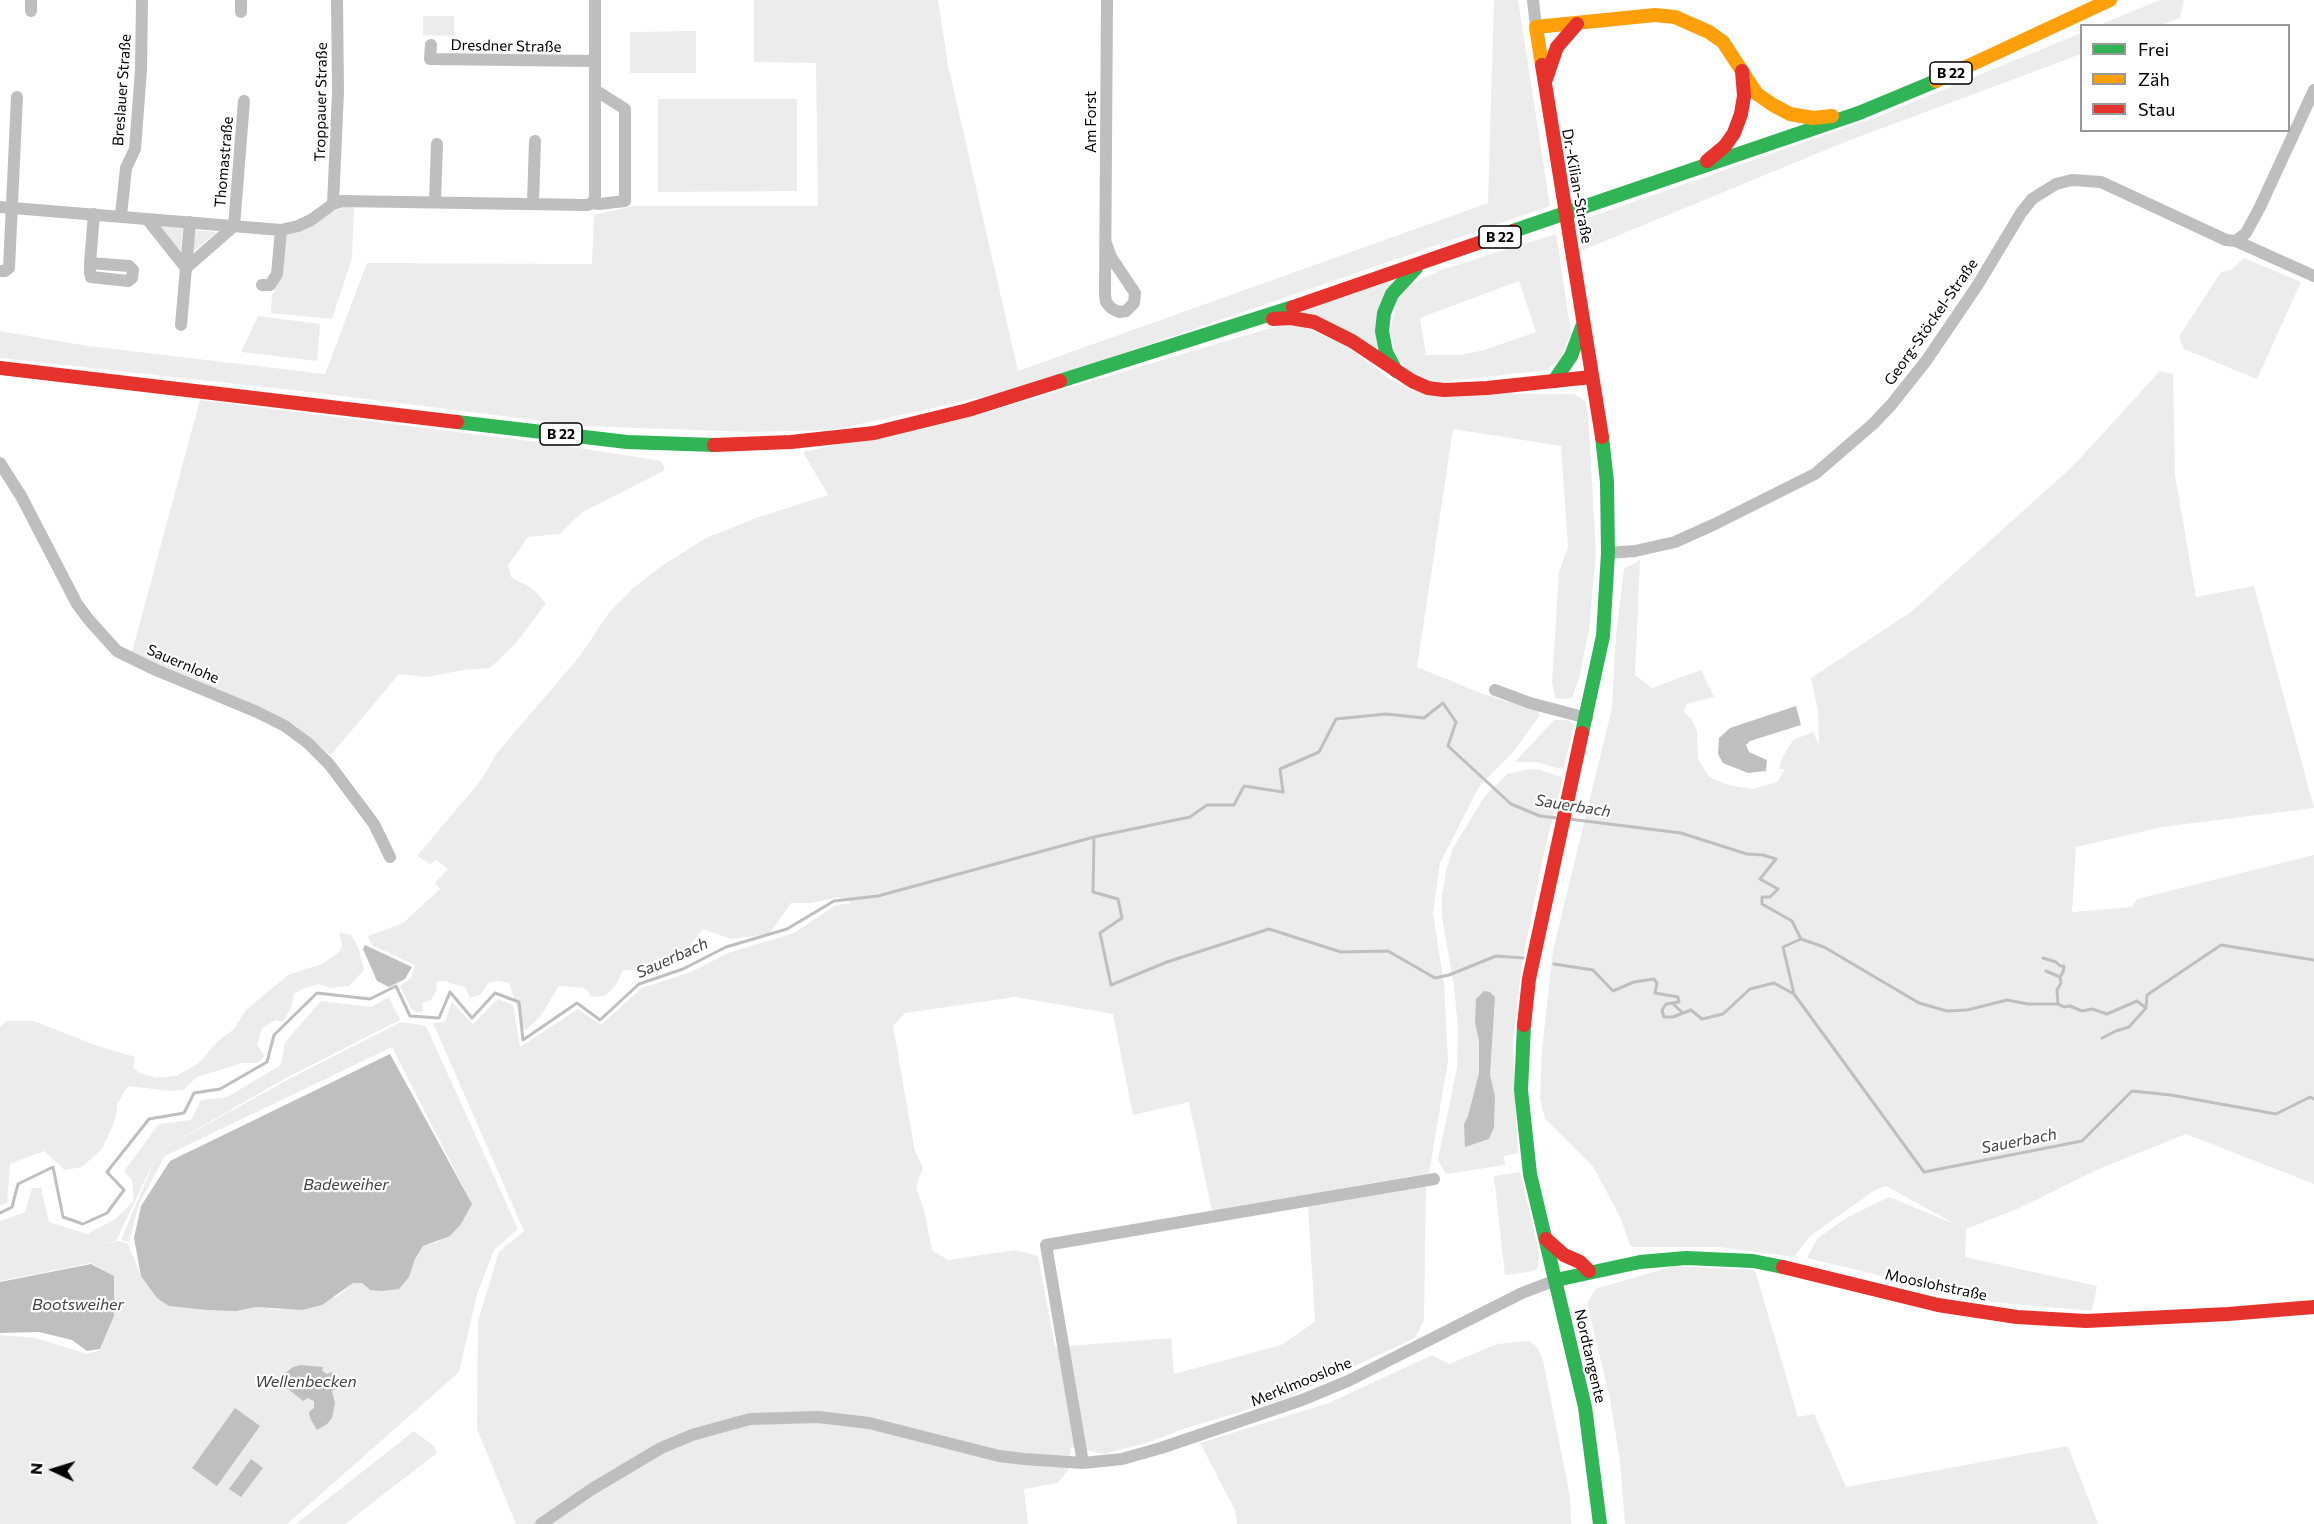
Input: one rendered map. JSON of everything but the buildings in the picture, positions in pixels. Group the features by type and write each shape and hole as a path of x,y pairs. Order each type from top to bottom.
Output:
{"main road":[{"name":"B 22","path":"0,368 627,442 739,445 874,433 968,410 1258,320 1858,113 1906,94 2110,0"},
{"path":"1536,27 1655,15 1675,17 1709,32 1723,42 1757,93 1790,114 1813,118 1858,113"},
{"path":"1544,87 1557,47 1577,24"},
{"name":"Dr.-Kilian-Straße","path":"1536,27 1607,482 1608,553 1603,636 1587,718"},
{"path":"1700,168 1725,146 1734,133 1741,114 1744,96 1742,68"},
{"path":"1396,371 1386,352 1382,331 1384,313 1392,294 1419,265"},
{"path":"1258,320 1291,318 1314,322 1352,341 1412,381 1428,388 1444,390 1592,377"},
{"path":"1554,381 1571,356 1583,322"},
{"name":"Nordtangente","path":"1587,718 1536,937 1522,1038 1521,1090 1535,1197 1585,1407 1600,1524"},
{"path":"1546,1239 1564,1255 1580,1262 1589,1271"},
{"name":"Mooslohstraße","path":"1556,1280 1589,1271 1640,1262 1686,1258 1753,1261 1938,1305 2017,1317 2107,1320 2314,1307"}],"street":[{"name":"Breslauer Straße","path":"121,215 126,168 135,149 141,70 142,0"},
{"name":"Troppauer Straße","path":"333,204 338,92 337,0"},
{"path":"6,207 281,230 311,220 333,204 357,201 587,205 593,202 595,196 595,0"},
{"name":"Am Forst","path":"1106,243 1111,257 1135,293 1134,303 1126,311 1119,312 1106,302 1106,243 1107,0"},
{"name":"Dr.-Kilian-Straße","path":"1533,0 1536,27"},
{"name":"Dresdner Straße","path":"430,45 430,59 595,61"},
{"path":"593,202 599,204 625,201 626,109 595,90"},
{"path":"2236,241 2246,233 2260,207 2314,90"},
{"path":"0,271 7,270 5,258 6,207 17,97"},
{"name":"Thomastraße","path":"234,226 244,102"},
{"path":"533,203 535,141"},
{"path":"435,201 436,144"},
{"name":"Georg-Stöckel-Straße","path":"1608,553 1635,551 1675,542 1799,484 1815,474 1874,424 1891,405 1926,361 1977,286 2021,213 2032,199 2047,188 2072,180 2102,182 2226,240 2236,241 2314,276"},
{"path":"90,263 94,214"},
{"path":"147,219 186,268"},
{"path":"181,325 190,222"},
{"path":"186,268 234,226"},
{"path":"262,285 273,283 278,274 281,230"},
{"name":"Sauernlohe","path":"0,463 21,496 77,604 117,651 156,670 257,712 308,743 328,764 374,824 390,857"},
{"path":"1495,690 1530,703 1587,718"},
{"path":"1083,1463 1046,1245 1434,1179"},
{"name":"Merklmooslohe","path":"541,1524 592,1489 661,1448 702,1432 750,1419 818,1416 869,1423 999,1456 1042,1461 1083,1463 1122,1459 1302,1400 1348,1381 1522,1293 1556,1280"}],"shaded area":[{"path":"754,0 938,0 948,65 1018,371 1488,203 1494,0 1518,0 1550,206 1023,388 833,430 748,432 583,426 318,393 0,358 0,331 88,346 325,374 367,263 592,264 594,215 633,206 818,206 816,63 754,62"},
{"path":"2160,0 2184,0 2180,18 2163,24 2101,24"},
{"path":"423,16 454,16 454,36 423,35"},
{"path":"696,31 696,73 630,73 630,32"},
{"path":"2080,33 2080,54 1845,142 1583,250 1579,221 1879,116"},
{"path":"658,99 797,99 797,191 658,192"},
{"path":"343,207 354,207 352,258 332,319 271,313 272,295 279,282 284,234"},
{"path":"159,226 183,228 181,252"},
{"path":"194,230 217,232 192,253"},
{"path":"1556,234 1571,333 1560,359 1547,370 1441,382 1417,377 1399,362 1390,332 1398,298 1415,282 1444,269","holes":["1519,281 1536,332 1484,350 1460,355 1426,355 1420,318"]},
{"path":"2244,258 2301,282 2257,379 2184,349 2179,337 2221,272 2231,270"},
{"path":"1396,279 1380,355 1300,312"},
{"path":"258,316 320,324 317,361 241,352"},
{"path":"1294,323 1346,345 1388,378 1409,390 1574,394 1585,401 1588,413 1596,552 1589,630 1579,678 1572,698 1556,699 1552,683 1559,572 1568,547 1561,446 1453,429 1417,667 1483,694 1538,711 1540,715 1515,750 1479,787 1440,863 1433,913 1444,984 1448,1061 1429,1173 1212,1211 1189,1102 1133,1115 1113,1014 1015,997 905,1013 893,1026 915,1152 923,1167 916,1187 924,1210 932,1250 948,1260 1015,1250 1038,1256 1055,1347 1171,1338 1174,1374 1281,1345 1315,1322 1308,1205 1426,1183 1424,1320 1415,1338 1284,1399 1186,1428 1149,1442 1104,1454 1071,1447 1069,1469 1058,1483 1024,1489 1028,1524 516,1524 477,1429 478,1321 499,1252 524,1231 433,1023 445,1022 452,1002 473,1024 498,999 513,1005 520,1047 578,1009 601,1025 642,988 691,972 728,953 794,933 836,905 852,903 839,897 810,903 791,903 769,934 731,939 703,929 680,958 658,970 646,973 639,970 623,970 616,985 605,996 592,997 585,988 559,986 540,1017 525,1031 509,983 497,981 488,983 480,995 470,998 465,987 443,981 437,982 436,991 431,1000 422,1003 423,1011 417,1013 410,1007 400,986 411,978 415,965 372,945 368,936 403,923 440,889 435,883 448,869 436,860 430,864 417,856 482,779 496,754 580,656 608,614 633,588 663,565 706,538 759,517 828,495 803,452 977,415"},
{"path":"2160,371 2173,374 2175,475 2196,597 2254,586 2314,808 2162,827 2076,847 2072,912 2132,907 2137,899 2314,855 2314,1184 2186,1134 2101,1168 2017,1209 1966,1229 1965,1257 2097,1286 2092,1311 1992,1302 1807,1258 1817,1239 1846,1218 1889,1197 1957,1225 1886,1186 1875,1190 1810,1236 1794,1257 1719,1247 1631,1247 1620,1217 1594,1168 1545,1118 1540,1099 1542,1049 1553,950 1612,708 1616,634 1624,569 1640,560 1635,675 1652,688 1701,670 1714,697 1686,704 1684,712 1692,720 1697,731 1698,759 1709,777 1728,785 1752,789 1777,782 1785,769 1779,769 1782,758 1793,740 1813,732 1819,745 1818,711 1811,678 1911,612 2073,466"},
{"path":"200,400 554,444 661,461 665,470 581,513 560,534 528,537 508,565 511,577 533,589 546,603 516,643 490,668 463,670 427,677 399,674 331,755 295,725 262,708 178,675 132,652"},
{"path":"1554,720 1568,720 1574,725 1564,768 1536,762 1515,762"},
{"path":"1530,769 1541,770 1563,778 1543,857 1522,963 1513,1043 1518,1153 1504,1156 1505,1165 1446,1174 1438,1160 1457,1068 1458,1028 1454,986 1442,917 1442,896 1453,848 1485,796 1507,774","holes":["1490,992 1495,997 1490,1075 1495,1096 1494,1127 1466,1146 1464,1124 1468,1117 1479,1073 1479,1041 1475,1023"]},
{"path":"339,932 351,935 359,949 364,970 349,986 331,988 319,984 294,994 291,1008 283,1022 276,1020 262,1028 257,1045 265,1056 258,1063 242,1063 197,1077 183,1090 170,1091 128,1086 117,1104 113,1125 102,1149 82,1167 65,1170 44,1151 10,1164 7,1203 0,1205 0,1027 7,1021 33,1021 98,1046 135,1057 133,1067 138,1072 156,1078 176,1076 199,1063 217,1042 234,1029 246,1010 288,975 322,964 339,952 342,945"},
{"path":"389,997 400,1020 286,1078 159,1151 287,1080 401,1022 426,1026 518,1229 494,1250 477,1294 459,1372 287,1524 0,1524 0,1335 36,1338 87,1354 100,1350 114,1316 114,1276 91,1263 0,1281 0,1221 25,1212 32,1188 41,1188 49,1222 87,1234 114,1220 134,1201 132,1180 124,1171 159,1124 191,1120 201,1100 227,1097 281,1065 285,1042 321,1001 371,1007","holes":["392,1047 472,1204 438,1242 423,1246 415,1259 409,1277 370,1290 362,1283 353,1283 337,1297 279,1310 256,1307 236,1311 141,1276 128,1244 120,1241 94,1245 116,1241 156,1157 121,1240 129,1242 139,1204 165,1156"]},
{"path":"1520,1172 1539,1252 1538,1269 1505,1275 1494,1176"},
{"path":"1674,1266 1755,1270 1798,1417 1814,1414 1846,1487 2068,1446 2098,1524 1625,1524 1620,1461 1610,1399 1587,1303 1595,1289"},
{"path":"1529,1341 1537,1347 1543,1360 1570,1497 1571,1524 1237,1524 1235,1510 1200,1443 1329,1403 1432,1355 1449,1364 1497,1344"},
{"path":"414,1431 434,1446 437,1453 345,1524 296,1524"}],"water":[{"path":"1796,706 1801,725 1750,741 1746,745 1749,752 1767,760 1766,771 1748,773 1723,763 1718,754 1719,738 1730,728"},
{"path":"365,945 412,967 405,979 389,987 377,981 363,949"},
{"path":"1484,991 1490,992 1495,997 1490,1075 1495,1096 1494,1127 1489,1139 1465,1147 1464,1124 1479,1073 1479,1041 1475,1023 1476,999"},
{"name":"Badeweiher","path":"390,1054 472,1204 461,1224 450,1236 423,1246 415,1259 409,1277 399,1289 370,1290 362,1283 353,1283 322,1305 302,1310 256,1307 236,1311 207,1310 169,1306 157,1298 141,1276 134,1238 141,1206 170,1161"},
{"name":"Bootsweiher","path":"91,1264 114,1276 114,1316 100,1349 87,1351 72,1340 39,1332 0,1333 0,1282"},
{"name":"Wellenbecken","path":"301,1365 323,1367 322,1371 327,1374 331,1372 342,1384 332,1391 335,1403 332,1418 317,1430 309,1412 314,1408 314,1401 308,1398 303,1401 277,1380 293,1367"},
{"path":"235,1408 260,1426 217,1486 192,1468"},
{"path":"251,1459 263,1468 241,1497 229,1489"}],"waterway":[{"name":"Sauerbach","path":"0,1213 12,1207 18,1184 53,1167 63,1217 83,1224 107,1213 124,1190 107,1172 149,1119 184,1113 194,1093 220,1089 267,1062 274,1035 317,993 370,999 396,986 410,1016 439,1018 450,992 472,1018 495,993 519,1002 523,1040 577,1003 600,1020 639,984 683,969 726,947 787,929 834,901 878,896 1094,837 1190,817 1207,805 1234,805 1244,786 1283,792 1280,769 1319,752 1336,719 1386,714 1424,718 1443,703 1456,722 1448,746 1511,804 1540,816 1557,818"},
{"name":"Sauerbach","path":"1569,819 1681,833 1747,854 1776,859 1760,879 1778,889 1770,897 1762,897 1762,904 1792,921 1801,939 1783,947 1794,994 1924,1172 2082,1141 2132,1091 2171,1095 2276,1114 2310,1097 2314,1099"},
{"name":"Sauerbach","path":"1094,837 1093,892 1118,899 1122,918 1100,933 1111,985 1167,962 1269,929 1341,952 1388,951 1435,978 1449,975 1496,956 1523,958"},
{"path":"1801,939 1824,947 1919,1003 1947,1011 1967,1010 2007,1000 2028,1004 2058,1004 2082,1011 2092,1009 2107,1014 2137,1001 2146,1008"},
{"name":"Sauerbach","path":"2102,1038 2129,1027 2146,1008 2147,995 2221,945 2314,960"},
{"name":"Sauerbach","path":"2043,958 2064,966 2060,977 2061,983 2057,990 2058,1004"},
{"name":"Sauerbach","path":"1554,964 1593,970 1613,991 1634,982 1654,979 1657,983 1655,993 1678,997 1679,1002 1666,1004 1662,1010 1664,1017 1673,1017 1691,1010 1702,1019 1723,1014 1750,989 1774,983 1794,994"},
{"name":"Sauerbach","path":"2046,971 2060,977"},
{"name":"Sauerbach","path":"1672,1003 1683,1013"}],"traffic: fast":[{"path":"1513,231 1859,113 1936,81"},
{"path":"1396,371 1386,352 1382,331 1384,313 1392,294 1416,268"},
{"path":"1060,381 1293,307"},
{"path":"1554,381 1571,356 1582,327"},
{"path":"457,422 627,442 714,445"},
{"path":"1582,733 1603,636 1608,553 1607,482 1602,437"},
{"path":"1524,1025 1521,1090 1530,1174 1585,1407 1600,1524"},
{"path":"1556,1280 1640,1262 1686,1258 1753,1261 1783,1267"}],"traffic: slow":[{"path":"1936,81 2110,0"},
{"path":"1542,65 1536,27 1655,15 1675,17 1709,32 1723,42 1757,94 1773,105 1790,114 1813,118 1832,116"}],"traffic: jam":[{"path":"1546,79 1557,47 1577,24"},
{"path":"1542,65 1602,437"},
{"path":"1707,161 1725,146 1734,133 1741,114 1744,96 1742,71"},
{"path":"1293,307 1513,231"},
{"path":"1273,319 1291,318 1314,322 1352,341 1412,381 1428,388 1444,390 1487,388 1592,377"},
{"path":"0,368 457,422"},
{"path":"714,445 791,442 874,433 968,410 1060,381"},
{"path":"1524,1025 1529,979 1582,733"},
{"path":"1546,1239 1564,1255 1580,1262 1589,1271"},
{"path":"1783,1267 1938,1305 2017,1317 2086,1321 2314,1307"}]}
